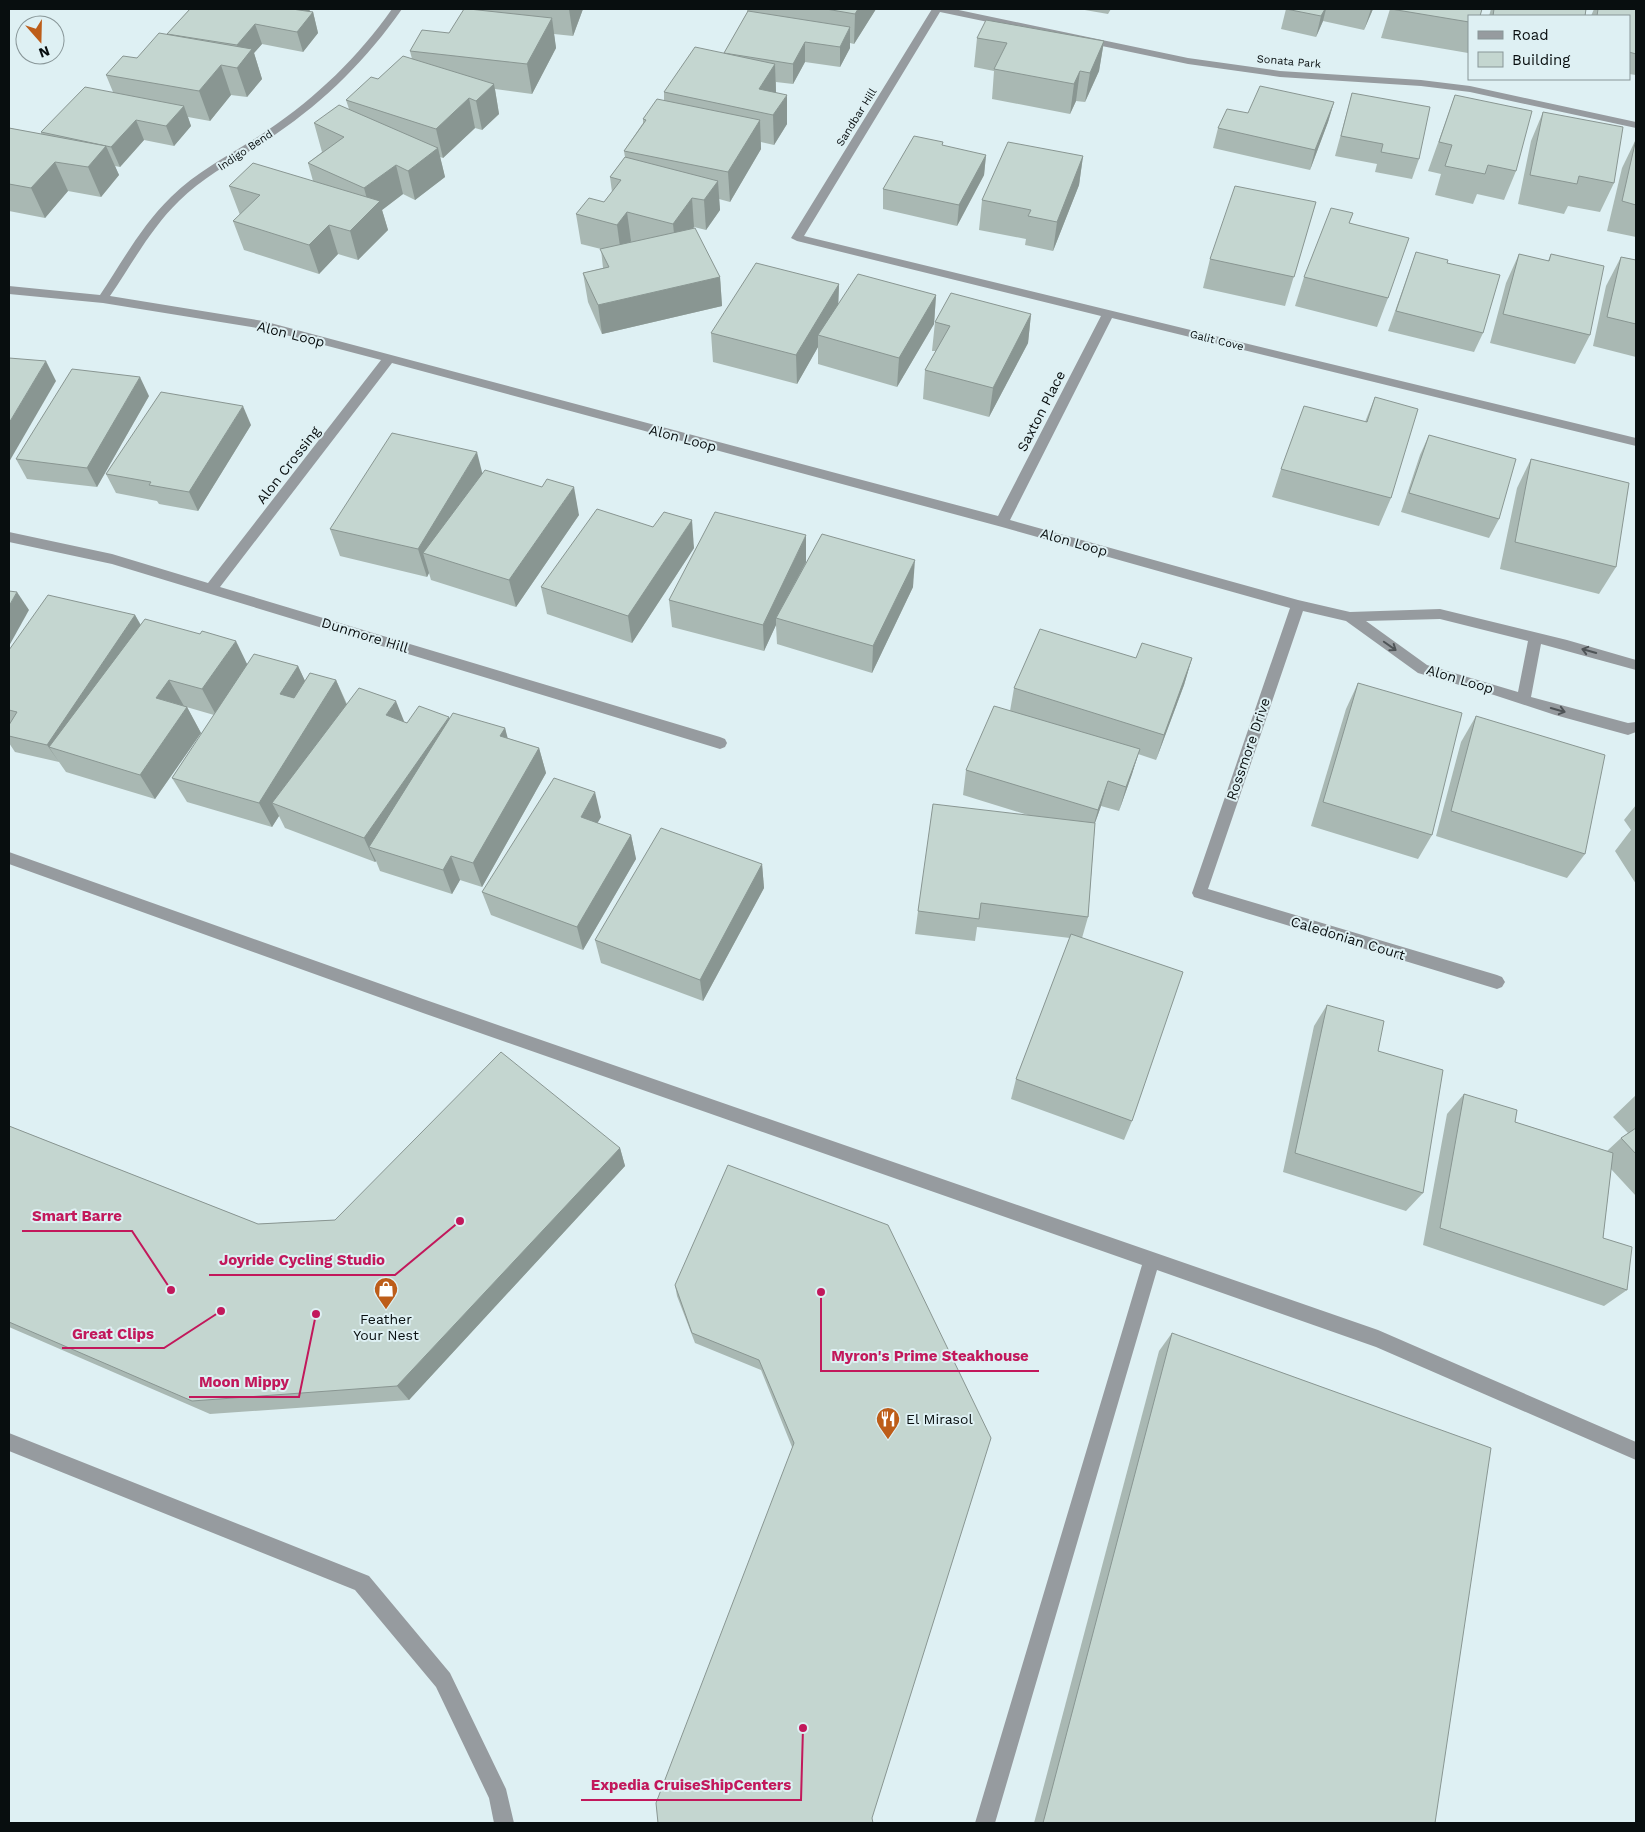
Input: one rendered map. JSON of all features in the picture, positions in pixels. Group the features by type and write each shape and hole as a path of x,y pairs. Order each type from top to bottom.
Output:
{"street":[{"name":"Indigo Bend","path":"104,299 160,216 188,188 296,116 343,76 377,38 397,9"},
{"name":"Sonata Park","path":"939,9 1188,61 1280,74 1392,80 1470,89 1636,125"},
{"name":"Sandbar Hill","path":"797,238 939,9"},
{"name":"Galit Cove","path":"797,238 1636,442"},
{"name":"Alon Loop","path":"9,290 104,299 264,326 1002,522 1350,618 1440,614 1567,645 1636,665"},
{"name":"Saxton Place","path":"1002,522 1108,314"},
{"name":"Alon Crossing","path":"211,589 388,360"},
{"name":"Dunmore Hill","path":"9,537 112,559 720,742"},
{"name":"Rossmore Drive","path":"1199,893 1298,605"},
{"name":"Alon Loop","path":"1350,618 1424,669 1555,710 1628,729 1636,727"},
{"path":"1524,699 1535,638"},
{"path":"9,858 414,1003 1378,1340 1636,1451"},
{"name":"Caledonian Court","path":"1199,893 1498,982"},
{"path":"985,1823 1152,1260"},
{"path":"9,1442 362,1583 443,1680 499,1796 504,1823"}],"building":[{"path":"190,9 292,9 313,12 297,32 255,24 237,45 167,34"},
{"path":"464,9 552,18 527,64 410,51 422,30 449,33"},
{"path":"826,9 858,9 855,14"},
{"path":"1286,9 1325,9 1321,16"},
{"path":"1391,9 1482,9 1480,15 1468,15 1468,22"},
{"path":"1494,9 1586,9 1585,15 1493,15"},
{"path":"1598,9 1636,9 1636,54 1630,52 1630,15 1597,15"},
{"path":"748,11 850,27 840,47 805,42 793,64 724,53"},
{"path":"986,20 1104,41 1090,73 1080,71 1074,84 994,69 1007,43 977,38"},
{"path":"159,33 252,49 237,68 221,65 199,91 106,75 123,56 137,58"},
{"path":"695,47 775,64 759,89 787,95 773,115 664,92"},
{"path":"403,56 494,84 476,101 469,98 436,129 346,100 371,77 378,79"},
{"path":"1260,86 1334,102 1315,150 1218,128 1227,109 1248,113"},
{"path":"85,87 184,106 166,126 136,120 111,147 41,132"},
{"path":"1352,93 1430,107 1419,159 1381,152 1383,144 1341,136"},
{"path":"1455,95 1532,111 1516,171 1488,165 1485,174 1445,166 1452,145 1439,142"},
{"path":"657,99 760,120 728,172 624,151 646,120 643,119"},
{"path":"339,105 438,148 408,171 396,165 364,188 308,163 344,137 314,123"},
{"path":"1543,112 1623,127 1614,183 1579,176 1577,184 1530,175"},
{"path":"9,128 106,146 88,167 55,162 31,188 9,184"},
{"path":"914,136 943,142 942,145 986,155 959,205 883,189"},
{"path":"1636,139 1636,205 1622,201"},
{"path":"1008,142 1083,156 1057,222 1028,216 1031,210 982,200"},
{"path":"625,157 718,181 704,200 692,198 673,224 627,212 617,225 576,214 589,198 604,202 621,180 610,177"},
{"path":"253,163 380,201 350,231 329,225 309,245 233,221 260,195 229,186"},
{"path":"1235,186 1316,202 1294,277 1210,259"},
{"path":"1331,208 1353,213 1349,223 1409,238 1388,298 1304,277"},
{"path":"695,228 720,277 598,305 583,273 609,267 600,249"},
{"path":"1416,252 1448,260 1447,263 1500,275 1483,333 1396,311"},
{"path":"1519,254 1549,261 1551,254 1604,266 1590,335 1503,314"},
{"path":"1621,257 1636,260 1636,324 1607,317"},
{"path":"756,263 839,284 796,355 711,333"},
{"path":"858,274 936,295 899,358 818,335"},
{"path":"951,293 1031,314 993,388 925,370 950,326 935,322"},
{"path":"9,358 46,361 9,423"},
{"path":"72,369 140,377 87,468 16,459"},
{"path":"161,392 243,406 189,492 149,485 151,482 106,474"},
{"path":"1375,397 1418,409 1391,498 1281,469 1304,406 1367,422"},
{"path":"392,433 477,452 418,549 330,529"},
{"path":"1429,435 1516,459 1499,519 1409,493"},
{"path":"1531,459 1629,483 1616,567 1515,542"},
{"path":"485,470 542,487 547,479 574,487 509,580 423,553"},
{"path":"597,509 653,527 664,512 692,520 628,616 541,587"},
{"path":"715,512 806,535 763,625 669,600"},
{"path":"822,534 915,560 873,646 776,618"},
{"path":"9,591 17,592 9,606"},
{"path":"48,595 135,615 47,745 9,736 9,725 17,712 9,710 9,650"},
{"path":"145,619 200,634 202,631 236,641 202,689 169,680 156,698 187,707 140,775 49,747"},
{"path":"1040,629 1136,658 1142,643 1192,658 1164,735 1014,688"},
{"path":"254,654 298,666 280,694 294,698 310,673 336,680 259,803 172,778"},
{"path":"1358,683 1462,713 1432,835 1323,802"},
{"path":"359,688 396,701 386,715 407,723 419,706 449,717 364,838 272,803"},
{"path":"994,706 1140,749 1126,787 1108,781 1098,810 966,770"},
{"path":"453,713 505,728 500,736 539,748 473,863 451,856 443,870 369,847"},
{"path":"1476,716 1605,755 1585,854 1451,811"},
{"path":"554,778 595,792 581,817 631,835 577,927 482,892"},
{"path":"933,804 1095,823 1088,917 981,903 979,919 918,911"},
{"path":"661,828 762,864 700,980 595,940"},
{"path":"1071,934 1183,972 1132,1121 1016,1079"},
{"path":"1327,1005 1384,1021 1378,1051 1443,1070 1423,1193 1295,1153"},
{"path":"501,1052 620,1148 397,1386 192,1401 9,1322 9,1126 258,1224 335,1220"},
{"path":"1464,1094 1517,1110 1515,1122 1613,1153 1603,1238 1632,1247 1627,1290 1440,1228"},
{"path":"1636,1128 1636,1154 1621,1138"},
{"path":"728,1165 888,1225 991,1438 872,1818 873,1823 658,1823 656,1803 794,1443 759,1360 692,1333 675,1285"},
{"path":"1172,1333 1491,1448 1435,1823 1043,1823"}],"place":[{"name":"Joyride Cycling Studio","path":"460,1221"},
{"name":"Smart Barre","path":"171,1290"},
{"name":"Myron's Prime Steakhouse","path":"821,1292"},
{"name":"Feather Your Nest","path":"386,1310"},
{"name":"Great Clips","path":"221,1311"},
{"name":"Moon Mippy","path":"316,1314"},
{"name":"El Mirasol","path":"888,1440"},
{"name":"Expedia CruiseShipCenters","path":"803,1728"}]}
